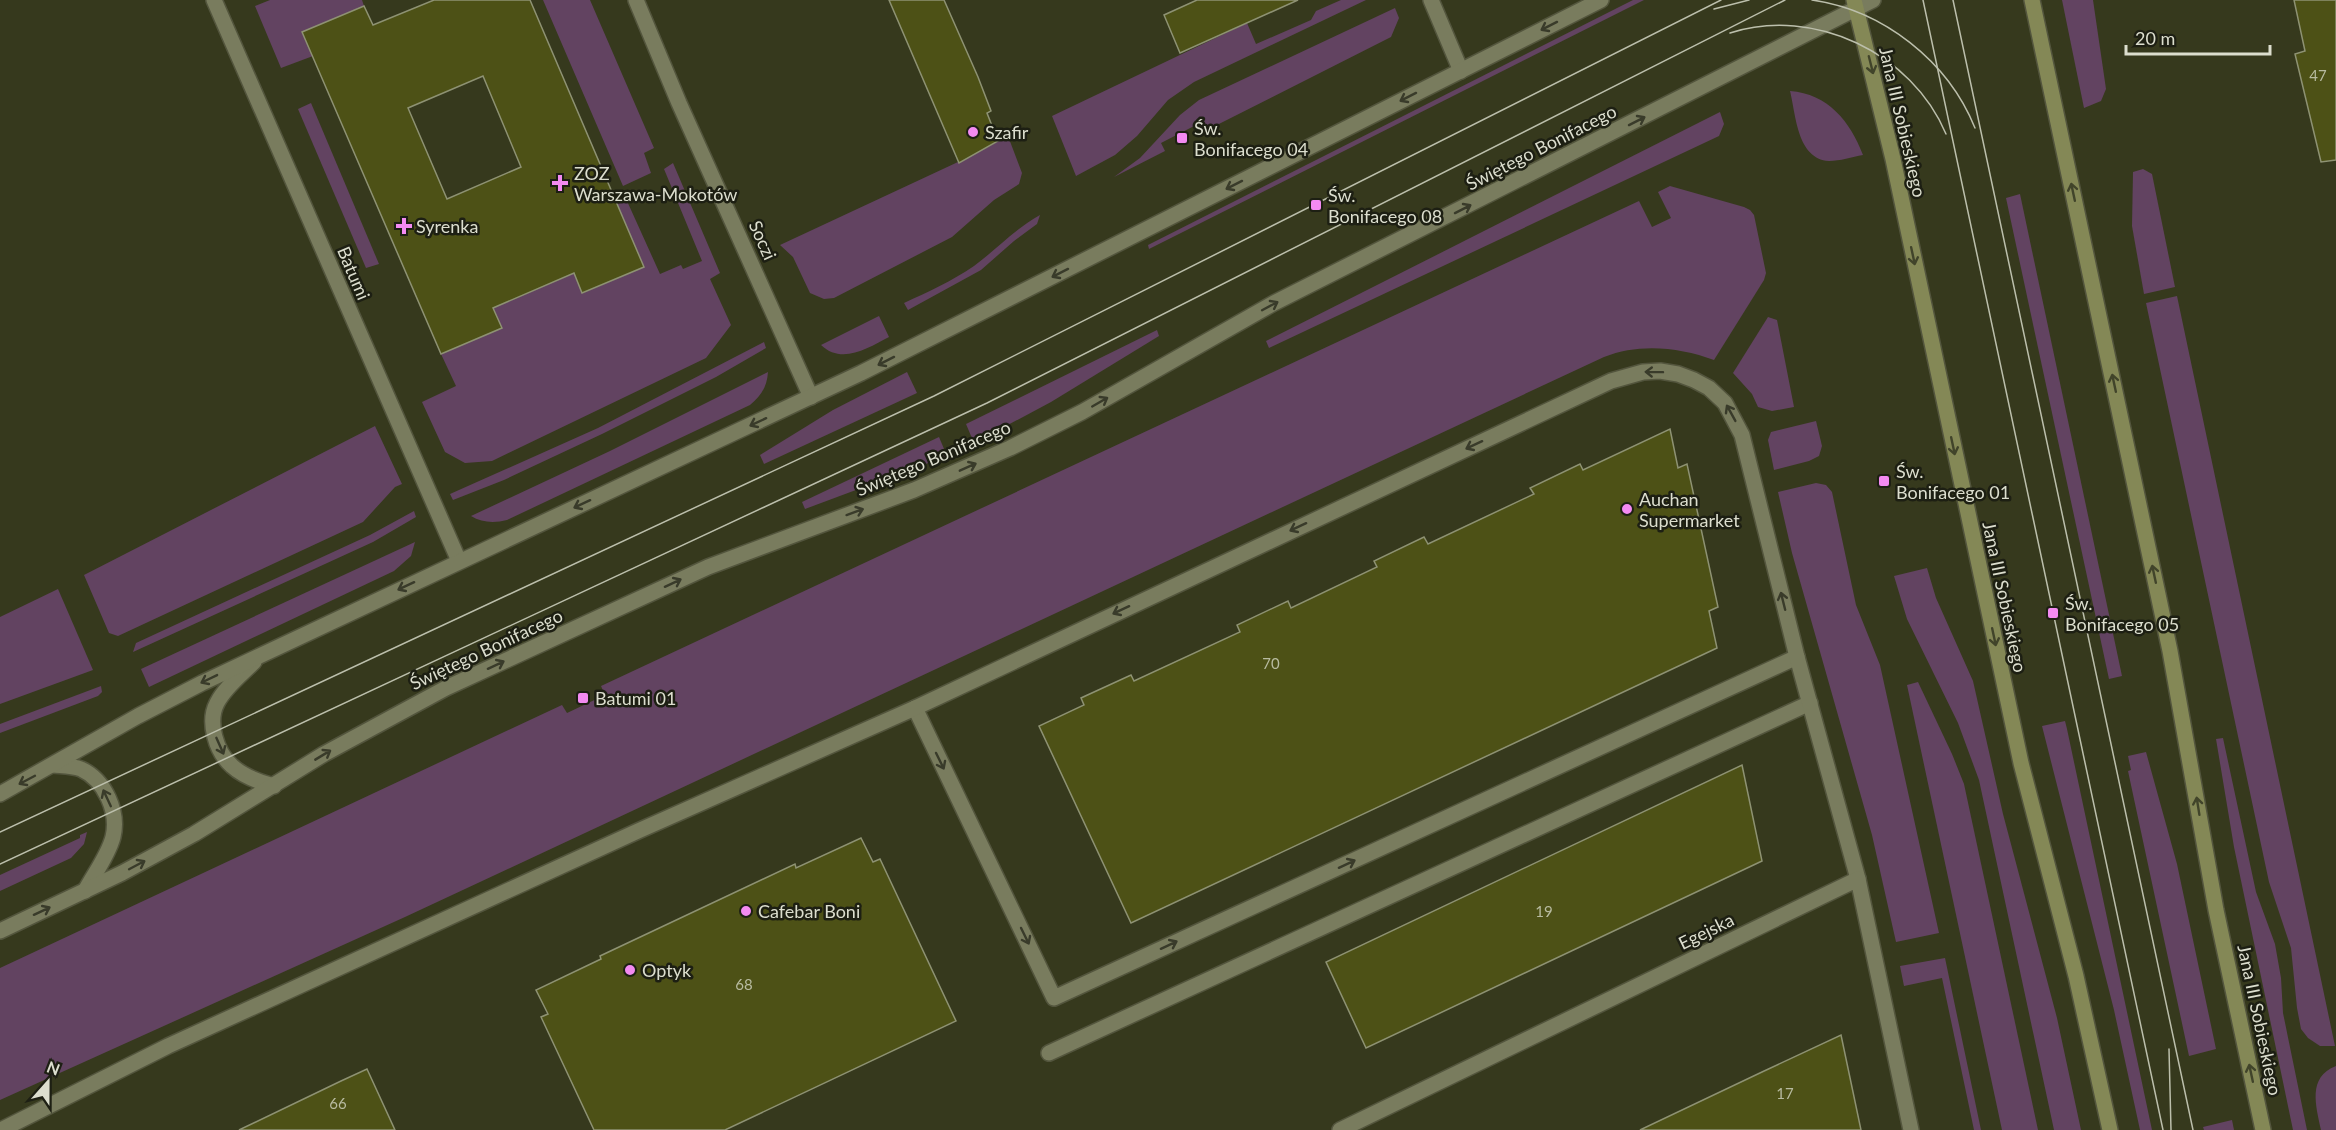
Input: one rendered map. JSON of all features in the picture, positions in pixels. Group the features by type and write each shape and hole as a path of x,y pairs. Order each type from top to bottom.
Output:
{"main road":[{"name":"Jana III Sobieskiego","path":"2032,0 2170,651 2214,898 2263,1130"},
{"name":"Jana III Sobieskiego","path":"1856,4 1893,159 2021,763 2076,976 2110,1130"}],"street":[{"name":"Batumi","path":"214,0 459,561"},
{"name":"Soczi","path":"636,0 679,102 812,397"},
{"path":"1431,0 1461,71"},
{"path":"0,794 169,699 812,397 1601,0"},
{"name":"Świętego Bonifacego","path":"0,931 85,891 194,834 398,712 676,581 775,540 943,478 1029,439 1082,412 1274,303 1856,4 1873,0"},
{"path":"1,1130 168,1046 649,826 915,708 1600,386 1643,372 1678,374 1709,388 1725,403 1742,435 1797,657 1858,879 1911,1130"},
{"path":"262,654 216,704 213,715 214,732 221,752 231,766 245,775 274,786"},
{"path":"915,708 1054,998 1797,657"},
{"path":"1049,1053 1810,703"},
{"path":"53,765 71,766 88,773 101,785 110,802 114,819 112,839 85,891"},
{"name":"Egejska","path":"1340,1130 1858,879"}],"shaded area":[{"path":"270,0 362,0 364,6 303,32 313,56 281,68 255,6"},
{"path":"543,0 590,0 654,148 644,153 651,173 623,186"},
{"path":"1341,0 1366,0 1194,82 1168,100 1137,136 1115,155 1076,176 1052,116 1247,23 1256,44 1311,20 1316,11"},
{"path":"1633,0 1644,0 1149,249 1148,245"},
{"path":"2062,0 2093,0 2106,89 2101,101 2084,108"},
{"path":"1395,8 1399,18 1391,37 1203,132 1198,124 1161,143 1165,151 1114,177 1140,158 1180,115 1199,100"},
{"path":"1790,91 1816,97 1836,111 1851,131 1863,155 1829,161 1810,153 1800,134"},
{"path":"311,103 379,264 366,268 298,109"},
{"path":"1720,112 1724,124 1719,136 1269,348 1266,341"},
{"path":"1008,136 1022,173 1019,184 994,200 952,237 834,298 824,299 810,293 793,257 780,245 973,155"},
{"path":"673,163 720,273 710,279 731,325 706,358 492,461 465,463 445,452 422,402 456,386 441,354 493,308 574,273 583,293 644,267 617,204 627,201 660,274 681,265 683,269 702,261 664,169"},
{"path":"2143,169 2152,174 2175,287 2144,294 2132,226 2133,172"},
{"path":"1670,186 1744,207 1754,215 1766,273 1764,280 1714,360 1687,352 1659,348 1631,350 1604,357 405,917 0,1100 0,968 562,705 567,713 605,695 601,686 1639,201 1652,227 1671,218 1658,192"},
{"path":"2020,194 2122,676 2109,679 2006,198"},
{"path":"1040,215 1037,224 981,270 908,310 904,303 966,271 1022,226"},
{"path":"2177,296 2335,1046 2320,1046 2308,1038 2301,1029 2291,948 2269,882 2146,303"},
{"path":"879,316 889,337 864,350 838,354 821,345"},
{"path":"1768,317 1777,320 1794,407 1772,411 1758,407 1752,394 1733,373"},
{"path":"1157,330 1159,336 1051,402 974,443 966,424"},
{"path":"764,342 766,348 716,377 602,434 504,480 453,500 450,494 598,428"},
{"path":"768,372 763,391 750,405 507,520 489,522 471,516 610,451"},
{"path":"907,372 917,393 764,464 760,455 833,410"},
{"path":"1816,421 1822,446 1819,456 1809,461 1774,470 1768,440 1771,432"},
{"path":"375,426 402,484 395,487 363,522 118,636 109,633 84,575"},
{"path":"939,437 947,456 805,509 802,502"},
{"path":"1816,483 1826,485 1832,492 1856,605 1880,665 1939,933 1896,942 1872,835 1792,553 1778,492"},
{"path":"414,511 416,517 373,542 133,652 136,643 370,535"},
{"path":"415,542 411,556 394,571 149,687 141,669"},
{"path":"1927,568 1936,598 1973,681 2003,814 2057,1018 2081,1130 2054,1130 1979,780 1958,723 1907,619 1894,576"},
{"path":"58,589 93,670 0,704 0,617"},
{"path":"1918,682 1964,784 2038,1130 2002,1130 1907,685"},
{"path":"101,686 102,692 98,696 0,733 0,724"},
{"path":"2065,721 2152,1130 2140,1130 2114,1010 2042,726"},
{"path":"2223,738 2256,892 2275,944 2281,978 2283,1013 2307,1130 2293,1130 2234,847 2216,739"},
{"path":"2146,752 2177,864 2216,1049 2189,1056 2128,771 2131,770 2128,756"},
{"path":"87,832 84,844 71,858 0,891 0,875 80,838 80,835"},
{"path":"1945,958 1981,1130 1974,1130 1942,978 1904,986 1900,966"},
{"path":"2336,1066 2336,1130 2321,1130 2316,1102 2317,1085 2327,1071"},
{"path":"2232,1120 2234,1130 2204,1130 2203,1127"}],"building":[{"name":"ZOZ Warszawa-Mokotów","path":"434,0 530,0 644,267 582,293 574,273 493,308 502,328 441,354 302,32 364,6 373,25","holes":["483,76 521,167 447,199 408,108"]},
{"path":"889,0 944,0 978,77 991,111 987,113 998,141 959,163"},
{"path":"1197,0 1298,0 1180,53 1164,15"},
{"path":"2294,0 2336,0 2336,160 2321,162 2295,54 2305,51"},
{"path":"1670,429 1678,468 1687,464 1718,607 1709,611 1717,648 1131,923 1039,726 1084,705 1081,698 1131,675 1134,681 1240,632 1237,625 1288,601 1291,608 1377,567 1374,561 1424,537 1428,544 1534,494 1530,488 1580,464 1583,470"},
{"path":"1742,765 1762,861 1366,1048 1326,962"},
{"path":"861,838 873,862 880,859 956,1021 725,1130 594,1130 541,1017 548,1014 536,990 601,959 600,956 795,864 796,868"},
{"path":"1841,1035 1861,1130 1640,1130 1762,1072"},
{"path":"367,1069 395,1130 239,1130 341,1081"}],"tram line":[{"path":"0,832 934,396 1721,0"},
{"path":"1714,9 1749,0"},
{"path":"0,864 987,403 1785,0"},
{"path":"1812,0 1864,15 1888,27 1910,43 1948,81 1975,128"},
{"path":"1923,0 2163,1130"},
{"path":"1953,0 2193,1130"},
{"path":"1730,33 1762,26 1794,26 1826,32 1857,43 1885,59 1910,80 1930,105 1946,134"},
{"path":"2169,1049 2171,1130"}],"place":[{"name":"Szafir","path":"973,132"},
{"name":"Św. Bonifacego 04","path":"1182,138"},
{"name":"ZOZ Warszawa-Mokotów","path":"560,183"},
{"name":"Św. Bonifacego 08","path":"1316,205"},
{"name":"Syrenka","path":"404,226"},
{"name":"Św. Bonifacego 01","path":"1884,481"},
{"name":"Auchan Supermarket","path":"1627,509"},
{"name":"Św. Bonifacego 05","path":"2053,613"},
{"name":"Batumi 01","path":"583,698"},
{"name":"Cafebar Boni","path":"746,911"},
{"name":"Optyk","path":"630,970"}]}
